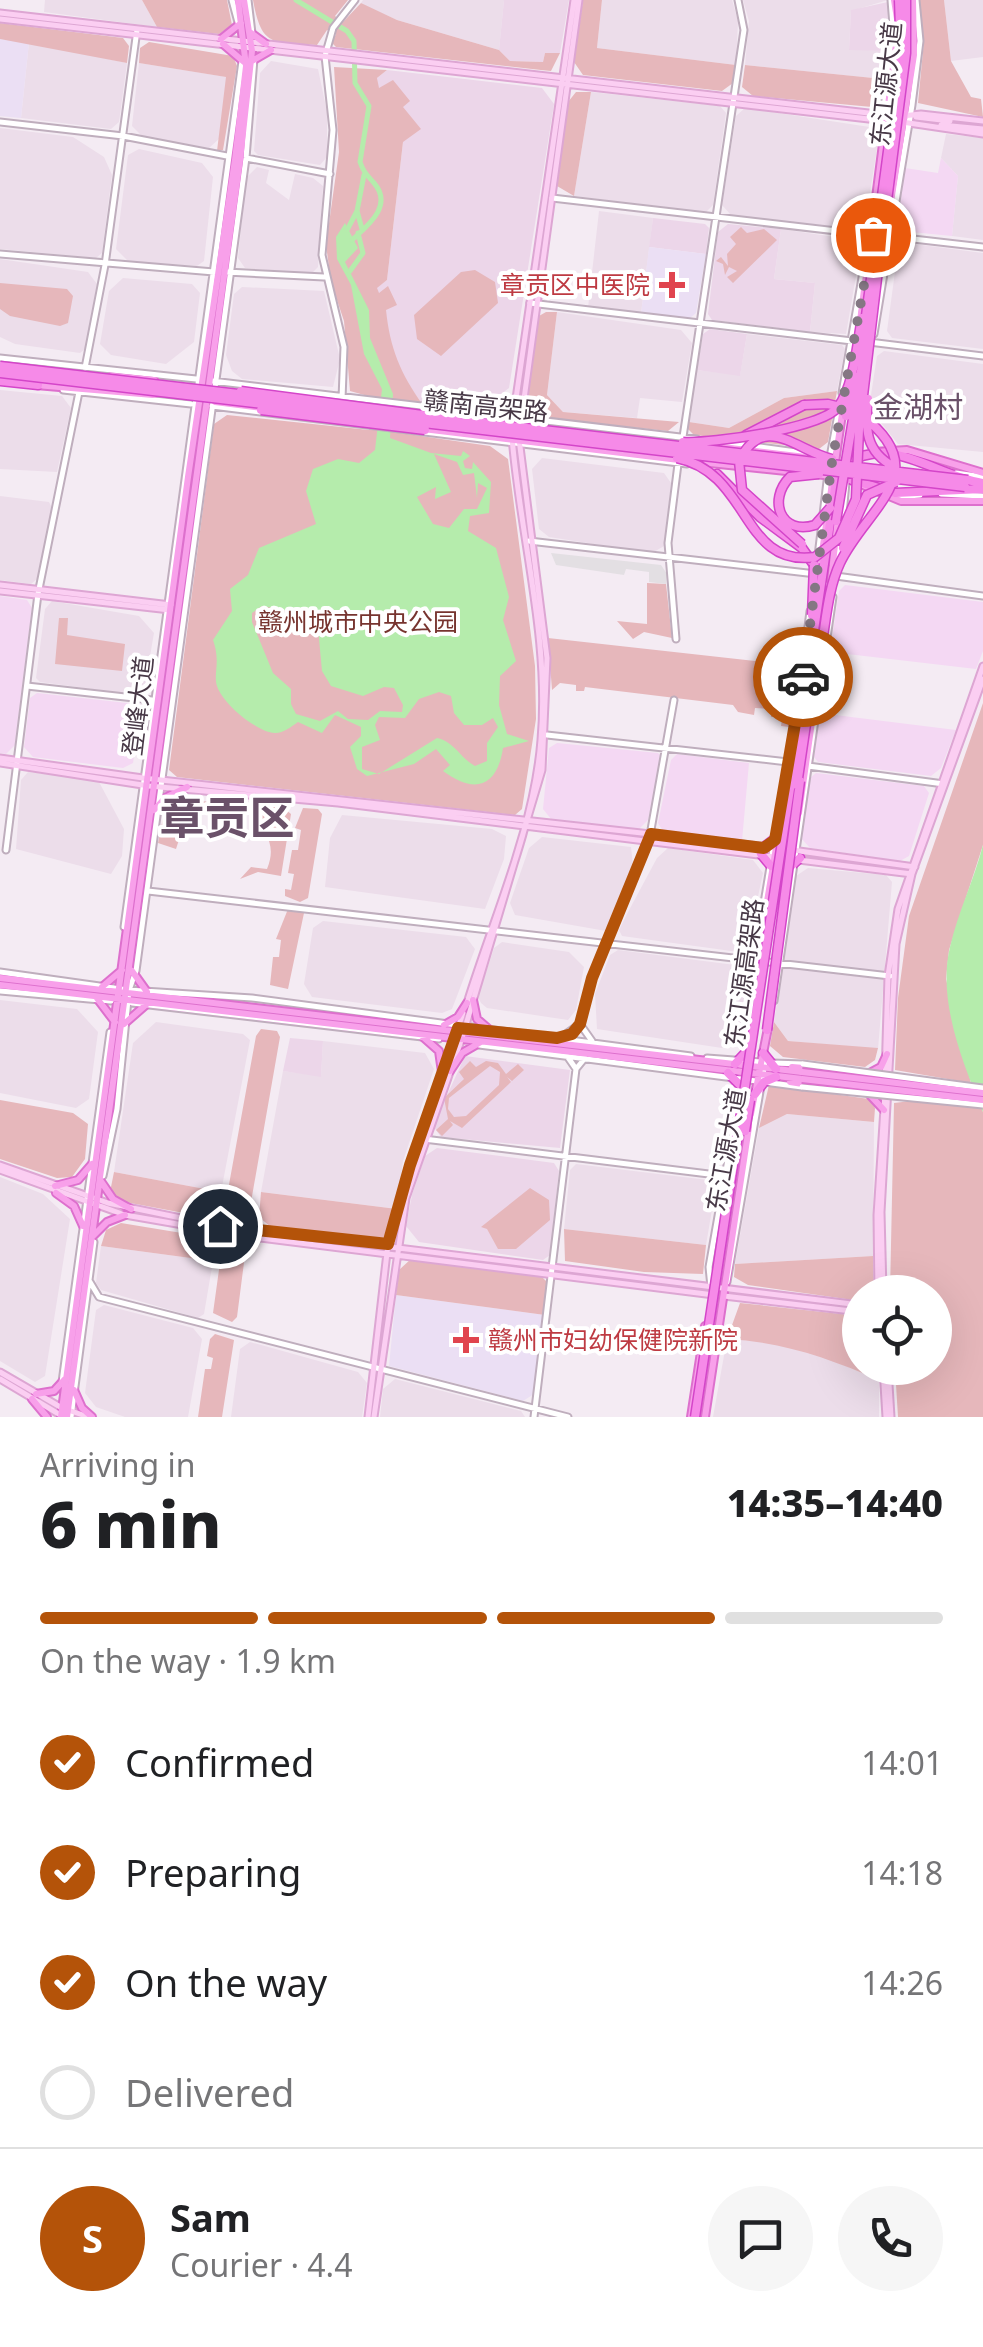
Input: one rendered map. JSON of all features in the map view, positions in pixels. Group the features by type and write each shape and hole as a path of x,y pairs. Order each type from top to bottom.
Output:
{"highway":[{"name":"东江源高架路","path":"698,1417 884,220 906,54 903,0"},
{"name":"东江源高架路","path":"807,696 901,54 903,0"},
{"path":"717,474 751,526 770,546 803,558 823,552 844,530 856,499 884,220"},
{"path":"619,443 708,444 814,422 838,408 869,284"},
{"path":"871,342 866,430 875,454 900,470 982,486"},
{"path":"0,372 38,385"},
{"name":"赣南高架路","path":"0,372 966,484"},
{"path":"234,390 409,411 473,428"},
{"path":"232,404 407,429 473,428"},
{"path":"739,438 792,409 828,404 862,415 885,439 894,465 891,491 849,546 834,577"},
{"path":"807,696 816,571 802,544 742,490 738,467 748,447 760,438 785,437 828,458 900,476"},
{"path":"619,443 684,459 717,474 760,517 802,548 816,571"},
{"path":"871,452 904,455 966,484"},
{"path":"900,476 798,474 779,490 777,506 784,520 798,528 821,522 830,508 837,478 895,494 966,484"},
{"path":"807,696 834,577 858,510 873,490 901,482 966,484"},
{"path":"752,1027 799,749"},
{"path":"768,1030 799,749"},
{"path":"757,1095 766,1070"}],"main road":[{"name":"登峰大道","path":"125,968 152,815 168,607 205,384 248,63 248,39 240,0"},
{"path":"392,1248 526,825 547,735 546,658 516,422 576,0"},
{"name":"东江源大道","path":"766,1070 768,1030 808,766 837,478 831,460 871,235 903,0"},
{"name":"东江源大道","path":"698,1417 726,1177 743,1059 752,1027 770,852 790,762 816,571 837,478 848,463 907,119 914,55 903,0"},
{"path":"0,16 222,42 248,39 268,47 981,127"},
{"path":"222,42 248,39 268,47"},
{"path":"222,42 248,63 268,47"},
{"path":"533,304 552,198 563,81"},
{"path":"907,119 921,114 981,127"},
{"path":"0,372 20,367 205,384 848,463 871,452 896,448 982,486"},
{"path":"38,385 232,404 516,443 837,478"},
{"name":"登峰大道","path":"64,1414 84,1234 93,1203 91,1166 123,995 202,402"},
{"path":"858,486 901,501 982,486"},
{"path":"526,825 542,738 542,673 529,541"},
{"path":"0,588 168,607"},
{"path":"888,1076 890,976 911,870 983,666"},
{"path":"942,783 983,679"},
{"path":"0,760 152,783 911,870"},
{"path":"152,783 512,820 526,825"},
{"path":"152,815 160,802 187,787"},
{"path":"512,820 528,809"},
{"path":"99,993 125,968 144,990 154,994"},
{"path":"880,1275 890,976"},
{"path":"0,981 99,993 154,994 429,1026 490,1041 740,1079 766,1070 888,1076"},
{"path":"99,993 117,1023 145,1004"},
{"path":"123,995 145,1004 416,1034 497,1034 743,1059 766,1070 887,1095"},
{"path":"429,1026 443,1025 461,1014 470,1001"},
{"path":"470,1001 476,1016 497,1034"},
{"name":"登峰大道","path":"67,1381 117,1023"},
{"path":"416,1034 427,1038 438,1051 446,1071"},
{"path":"371,1417 392,1248 410,1165 446,1071 476,1044 490,1041"},
{"path":"866,1074 879,1069 886,1054"},
{"path":"766,1070 983,1096"},
{"path":"864,1092 884,1110"},
{"name":"东江源大道","path":"698,1417 724,1293 757,1095"},
{"path":"879,1275 877,1214 887,1095"},
{"path":"56,1190 74,1182 91,1166"},
{"path":"0,1168 93,1203 252,1237 392,1248 842,1306"},
{"path":"98,1173 113,1199 128,1212"},
{"path":"56,1190 74,1206 84,1234"},
{"path":"89,1243 95,1233 128,1212"},
{"path":"0,1376 64,1414 91,1417"},
{"path":"34,1397 67,1381 91,1417"},
{"path":"887,1385 889,1417"},
{"path":"34,1397 47,1417"}],"street":[{"path":"240,0 248,39"},
{"path":"342,399 344,347 324,277 323,235 333,130 325,53 328,40 356,0"},
{"path":"683,437 744,30 738,0"},
{"path":"885,118 893,26 903,0"},
{"path":"903,0 920,41 907,119"},
{"path":"85,368 105,265 137,32"},
{"path":"202,402 220,272 228,156 248,63"},
{"path":"220,272 246,158 248,63"},
{"path":"0,122 123,136 228,156"},
{"path":"246,158 330,174"},
{"path":"552,198 983,247"},
{"path":"0,254 105,265 324,277"},
{"path":"533,304 854,341"},
{"path":"871,342 983,356"},
{"path":"0,372 41,364"},
{"path":"20,367 41,364 112,370 357,404"},
{"path":"112,370 133,378"},
{"path":"0,372 79,392 202,402 356,423"},
{"path":"6,850 39,592 79,392"},
{"path":"113,395 134,393"},
{"path":"516,422 683,437 831,460"},
{"path":"516,443 678,464 837,478 858,486"},
{"path":"676,639 670,557 678,464"},
{"path":"808,766 834,577 837,478"},
{"path":"529,541 816,571"},
{"path":"834,577 983,596"},
{"path":"67,1381 83,1224 101,1182 117,1109 127,1019 123,995 134,978 160,802 152,783 152,700 168,607"},
{"path":"27,686 152,700"},
{"path":"557,1038 572,1034 580,1024 607,942 650,838 674,700"},
{"path":"547,735 942,783"},
{"path":"148,890 890,976"},
{"path":"145,1004 427,1038 487,1029 743,1059 756,961"},
{"path":"757,1095 764,1086 779,963"},
{"path":"0,981 123,995 144,990 252,998 443,1025 476,1044 740,1079"},
{"path":"580,1024 594,1043"},
{"path":"567,1056 576,1069"},
{"path":"534,1417 555,1269 576,1069 585,1058"},
{"path":"766,1070 983,1096"},
{"path":"424,1139 726,1177"},
{"path":"64,1414 75,1394 87,1310 95,1233 93,1203"},
{"path":"90,1282 99,1297 568,1417"},
{"path":"87,1310 99,1297"}],"shaded area":[{"path":"45,0 142,0 157,27 44,12"},
{"path":"504,0 499,50 397,20 361,3"},
{"path":"504,0 569,0 560,53 545,53 543,62 510,61 499,50"},
{"path":"602,0 732,0 738,21 736,65 597,48"},
{"path":"743,0 888,0 851,11 849,49 887,51 883,79 745,65 749,21"},
{"path":"944,0 983,0 983,57 951,61"},
{"path":"888,2 887,51 849,50 851,10"},
{"path":"0,39 29,42 21,118 0,116"},
{"path":"29,42 127,63 119,122 111,129 21,118"},
{"path":"271,61 318,69 327,112 327,157 320,165 258,155 254,151 260,73"},
{"path":"139,63 227,77 220,138 209,148 142,136 132,126"},
{"path":"387,70 542,88 554,104 509,388 480,410 423,405 398,370 386,334 376,288 387,280 403,142 378,87 377,78"},
{"path":"591,92 720,106 726,113 713,205 706,212 574,196"},
{"path":"745,108 876,128 879,136 865,224 857,229 731,215 722,205 736,116"},
{"path":"0,128 73,137 104,157 112,175 102,253 96,258 0,249"},
{"path":"946,134 983,138 983,240 952,236 958,176 941,158"},
{"path":"139,149 202,163 213,177 204,261 197,266 128,261 116,249 128,155"},
{"path":"941,158 958,176 952,236 902,231 897,224 905,168 938,173"},
{"path":"257,167 269,170 266,183 289,200 295,174 313,178 323,186 318,267 311,274 245,268 238,258 246,178"},
{"path":"599,211 653,218 641,314 588,308"},
{"path":"653,218 705,224 709,228 706,254 649,247"},
{"path":"345,223 358,248 345,262 369,310 370,338 393,394 390,438 431,453 461,456 463,451 470,456 463,461 465,468 472,469 473,462 491,482 489,513 470,516 468,531 496,548 509,597 503,620 516,661 500,676 499,705 507,734 529,741 503,748 495,772 482,783 465,783 443,771 450,765 436,749 414,764 382,772 437,738 475,766 487,761 487,743 498,727 493,718 482,725 464,725 454,713 451,696 439,692 419,699 405,718 379,717 375,725 380,740 362,747 362,769 377,773 367,776 357,769 350,747 361,736 361,727 335,715 322,733 298,722 281,732 269,732 239,714 217,686 213,640 232,611 230,589 248,575 259,548 316,524 306,491 313,469 338,459 359,463 375,450 382,389 364,354 351,285 337,259 336,237","holes":["434,454 457,462 463,475 474,473 477,498 478,483 487,488 477,509 464,509 449,528 433,524 417,497 436,487 435,499 451,492","262,606 289,611 318,628 322,671 331,686 363,696 384,687 394,688 403,705 402,712 380,711 368,720 348,719 338,711 320,721 296,714 291,689 273,673 252,613"]},
{"path":"728,224 781,229 774,279 815,283 810,332 712,320 708,314 718,232"},
{"path":"781,229 862,241 846,334 810,332 815,283 774,279"},
{"path":"914,244 983,253 983,349 892,338 887,331 897,257"},
{"name":"章贡区中医院","path":"649,247 706,254 696,313 690,318 641,314"},
{"path":"0,259 88,272 97,284 85,349 80,353 15,344 0,337"},
{"path":"123,278 192,284 200,293 194,342 166,364 111,355 100,344 109,291"},
{"path":"242,287 324,291 340,359 333,387 242,379 232,371 226,355 234,294"},
{"path":"557,312 681,330 692,343 682,402 640,398 637,418 563,412 547,395"},
{"path":"710,329 747,334 740,376 697,370 703,334"},
{"path":"747,334 842,345 845,349 837,391 784,398 729,428 689,422 697,370 740,375"},
{"path":"884,351 983,364 983,452 898,444 869,408 877,356"},
{"path":"0,390 62,396 71,408 57,472 0,469"},
{"path":"542,458 664,473 671,483 664,546 652,553 549,537 539,529 532,469"},
{"path":"0,496 49,502 53,510 37,579 31,584 0,580"},
{"path":"551,553 661,565 667,574 666,584 649,582 649,572 626,569 624,575 556,565"},
{"path":"845,585 983,602 983,651 976,669 830,652 839,591"},
{"path":"0,596 27,600 32,608 15,745 6,754 0,753"},
{"path":"52,601 139,616 154,633 144,691 137,695 40,682 36,678 45,609"},
{"path":"37,693 136,704 141,711 133,763 123,768 33,757 24,747 30,698"},
{"path":"819,713 956,730 941,768 931,776 818,762 813,756"},
{"path":"557,743 658,753 663,758 648,820 639,829 551,819 543,809 549,748"},
{"path":"677,754 749,763 742,841 663,831 658,823 671,760"},
{"path":"28,772 98,780 124,829 122,856 111,874 16,849 21,780"},
{"path":"816,773 924,786 929,793 909,856 900,861 810,848 801,838 810,778"},
{"path":"342,815 492,829 506,836 504,859 485,909 325,887 330,838"},
{"path":"542,837 631,847 633,865 606,931 515,915 510,903 529,848"},
{"path":"983,845 983,1112 954,1031 947,967 957,921"},
{"path":"668,848 753,860 763,873 746,953 622,936 619,930 627,914 657,858"},
{"path":"808,868 886,875 892,882 878,1049 788,1041 774,1022 796,876"},
{"path":"323,921 466,937 475,949 452,1009 442,1013 312,997 304,984 313,928"},
{"path":"502,942 569,952 584,967 576,1010 568,1020 487,1008 481,1003 478,997 494,948"},
{"path":"618,950 743,966 747,1002 737,1036 722,1048 597,1029 595,994 610,955"},
{"path":"0,1000 77,1009 98,1032 89,1099 76,1108 0,1093"},
{"path":"156,1022 243,1034 250,1040 221,1192 114,1172 133,1043"},
{"path":"290,1038 323,1041 321,1077 283,1071"},
{"path":"323,1041 425,1053 434,1069 403,1161 397,1209 261,1192 283,1071 321,1076"},
{"path":"465,1056 570,1070 560,1148 441,1137 433,1126"},
{"path":"787,1114 874,1122 873,1256 735,1264 759,1128"},
{"path":"437,1148 554,1163 559,1171 550,1255 543,1260 419,1242 406,1226 425,1156"},
{"path":"576,1164 708,1180 716,1186 706,1245 564,1229 570,1170"},
{"path":"0,1177 43,1194 70,1219 45,1376 35,1382 0,1361"},
{"path":"101,1246 213,1261 204,1314 198,1318 101,1290 96,1283"},
{"name":"赣州市妇幼保健院新院","path":"396,1295 545,1315 534,1394 523,1401 389,1366"},
{"path":"104,1305 193,1328 202,1339 188,1417 125,1417 96,1407 85,1393 96,1310"},
{"path":"727,1339 772,1342 818,1354 842,1364 842,1385 879,1385 879,1417 713,1417"},
{"path":"250,1342 358,1372 367,1383 362,1417 231,1417 240,1349"},
{"path":"395,1379 521,1411 525,1417 380,1417 383,1389"}],"green space":[{"path":"142,0 227,0 232,25 219,34 157,27"},
{"path":"253,0 348,0 335,16 343,22 361,3 397,20 499,50 510,61 543,62 545,53 560,53 551,71 336,47 332,43 336,34 327,30 317,45 280,42 266,35"},
{"path":"583,0 602,0 597,48 736,65 733,83 722,91 583,75 574,62"},
{"path":"919,0 944,0 951,61 971,97 981,99 983,117 918,103 924,41"},
{"path":"0,23 123,38 129,46 127,63 0,39"},
{"path":"149,42 233,56 237,66 223,150 217,151 226,77 139,63 140,48"},
{"path":"745,65 883,79 879,103 872,107 753,96 742,87"},
{"name":"赣州城市中央公园","path":"334,67 387,70 377,78 379,88 393,80 410,101 403,107 421,129 403,142 387,280 377,288 379,293 388,286 397,305 386,310 390,336 402,371 423,405 405,402 400,433 490,446 508,459 535,666 536,719 522,809 515,815 177,777 169,770 214,424 227,415 369,430 375,398 350,391 344,321 331,282 326,245 339,152"},
{"path":"576,92 591,92 574,196 557,186 568,102"},
{"path":"741,227 747,233 764,229 777,240 733,283 727,277 737,271 729,267 725,275 723,264 716,261 721,257 728,266 727,254 736,244 730,237"},
{"path":"475,270 495,282 498,303 441,356 417,339 414,315 461,272"},
{"path":"0,283 67,289 73,296 68,323 60,326 10,316 0,309"},
{"path":"557,312 547,395 563,412 679,422 668,431 533,417 526,408 539,316"},
{"path":"837,391 828,442 819,449 694,435 688,429 689,422 729,428 784,398"},
{"path":"647,583 666,584 672,638 644,632 633,639 617,621 647,624"},
{"path":"59,618 68,618 67,635 125,644 122,671 55,664"},
{"path":"548,638 799,666 789,727 781,726 783,711 778,711 778,717 771,717 771,709 755,708 754,715 738,712 733,705 585,687 584,691 576,691 576,685 560,683 552,690"},
{"path":"983,703 983,845 949,950 946,979 971,1083 895,1070 898,998 909,916"},
{"path":"180,800 215,802 216,806 185,821 176,849 158,843 165,808"},
{"path":"244,803 281,806 291,814 281,876 258,872 240,879 251,867 267,869 271,848"},
{"path":"303,808 318,809 322,814 308,898 300,902 285,896 285,889 291,890 294,874 288,873 292,850 298,850 301,830 295,828"},
{"path":"288,909 304,913 288,989 270,985 273,957 279,957 281,940 276,939"},
{"path":"774,1022 788,1041 878,1048 875,1060 865,1067 783,1057 770,1046"},
{"path":"261,1029 277,1031 280,1037 248,1219 242,1223 229,1220 224,1212 256,1036"},
{"path":"470,1061 476,1067 486,1061 498,1063 506,1074 518,1064 524,1070 512,1081 507,1077 511,1082 462,1128 450,1121 453,1125 442,1136 436,1130 448,1119 444,1098 464,1079 459,1072","holes":["490,1066 500,1072 499,1085 466,1116 454,1117 448,1109 449,1098"]},
{"path":"769,1085 869,1099 875,1108 874,1122 787,1114 759,1128"},
{"path":"0,1100 73,1113 88,1124 85,1159 72,1177 57,1178 0,1159"},
{"path":"919,1100 981,1107 983,1112 983,1417 898,1417 896,1385 952,1385 952,1275 890,1275 894,1103"},
{"path":"114,1172 221,1192 218,1212 210,1218 120,1201 110,1192"},
{"path":"530,1188 549,1200 550,1220 516,1249 498,1249 487,1229 481,1227"},
{"path":"261,1192 397,1209 391,1233 383,1238 272,1228 259,1217"},
{"path":"121,1223 212,1238 213,1261 101,1246 106,1230"},
{"path":"564,1229 706,1245 703,1274 644,1272 565,1261"},
{"path":"228,1241 246,1247 237,1317 232,1322 213,1313 222,1248"},
{"path":"873,1256 874,1275 842,1275 842,1298 748,1285 734,1277 735,1264"},
{"path":"411,1259 540,1275 548,1283 545,1315 396,1295 399,1270"},
{"path":"740,1303 842,1314 842,1365 805,1352 727,1339"},
{"path":"215,1334 234,1340 222,1417 198,1417 205,1369 211,1369 213,1358 207,1356 210,1339"}],"waterway":[{"path":"296,0 347,31 354,41 355,83 369,106 360,162 381,200 376,215 352,240"},
{"path":"362,229 357,211 364,175"},
{"path":"347,230 357,211"},
{"path":"350,271 363,253 358,233"}],"way so far":[{"path":"803,677 832,462 873,235"}],"place":[{"name":"章贡区中医院","path":"672,285"},
{"name":"赣州市妇幼保健院新院","path":"466,1340"}],"district":[{"name":"金湖村","path":"918,408"},
{"name":"章贡区","path":"227,818"}],"route":[{"path":"220,1226 388,1244 410,1165 458,1028 557,1038 572,1034 580,1024 592,978 651,834 764,848 775,840 803,677"}]}
